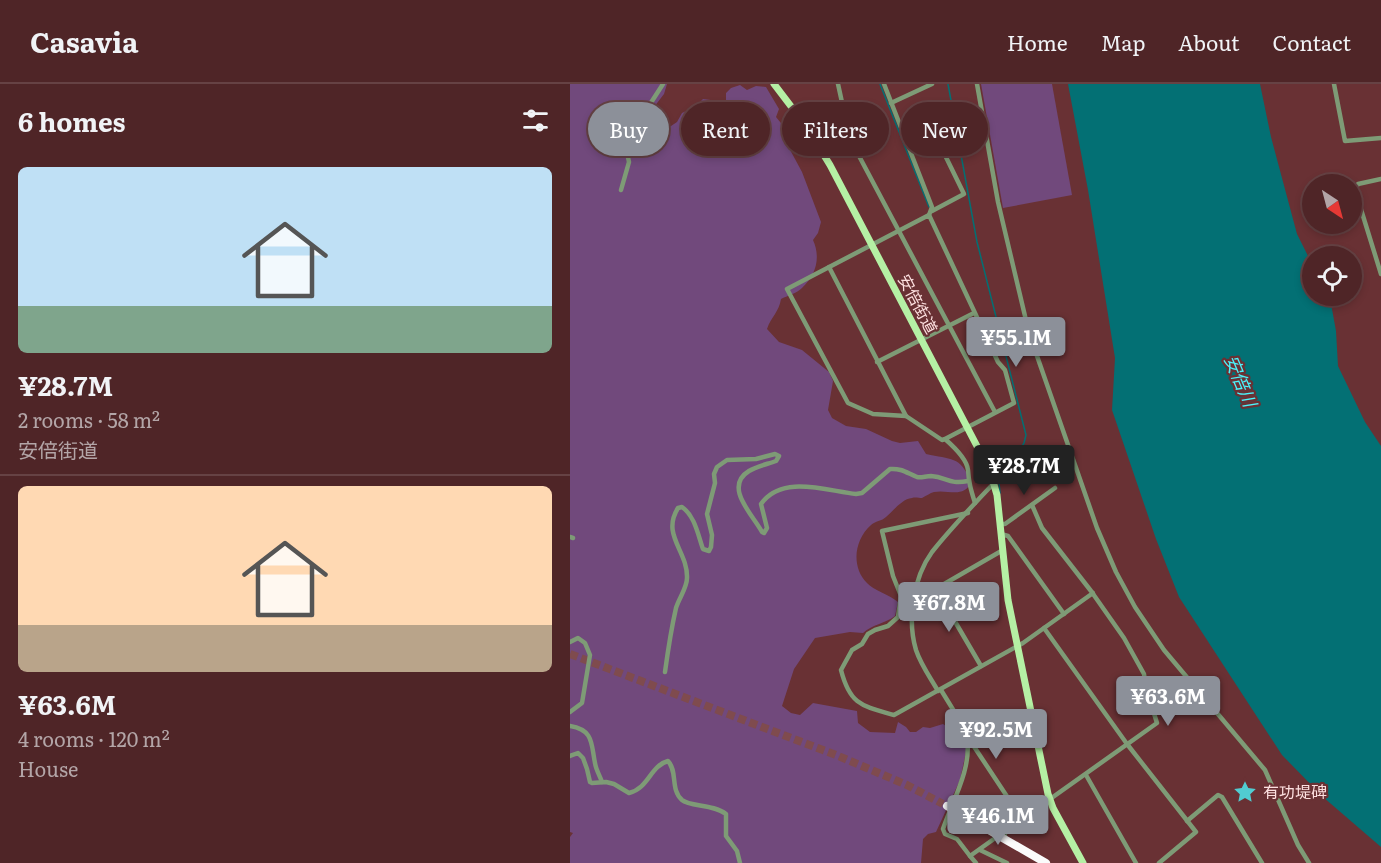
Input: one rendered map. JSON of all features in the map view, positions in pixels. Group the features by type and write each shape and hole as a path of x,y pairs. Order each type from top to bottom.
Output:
{"highway":[{"path":"948,804 1042,863"},
{"path":"948,804 1046,863"}],"main road":[{"name":"安倍街道","path":"774,84 820,148 984,457 997,495 1008,600 1050,800 1083,863"}],"street":[{"path":"621,190 629,162 625,143 663,84"},
{"path":"838,84 850,139 995,412"},
{"path":"829,267 906,416 942,440 1014,403 1005,370 998,362 974,313 931,213 884,84"},
{"path":"911,84 915,92"},
{"path":"891,103 932,84"},
{"path":"977,84 998,202 1029,333 1097,528 1121,581 1164,650 1265,770 1298,845 1309,863"},
{"path":"1334,84 1345,141 1381,138"},
{"path":"906,416 873,414 848,403 787,289 899,231 964,194 945,156"},
{"path":"1381,179 1358,184 1355,190 1381,274"},
{"path":"1375,255 1381,253"},
{"path":"877,362 974,313"},
{"path":"945,439 955,448 968,469 968,481 975,503"},
{"path":"665,672 670,631 687,577 685,560 674,542 672,533 676,510 682,507 686,509 698,532 703,549 709,551 712,535 707,514 716,483 714,474 721,463 734,459 756,459 775,454 780,456 776,462 751,470 741,479 738,487 745,507 764,533 767,528 761,504 773,493 783,489 801,486 862,493 890,469 896,468 919,478 930,476 956,484 968,481"},
{"path":"976,863 957,839 945,834 943,829 948,804 965,770 969,750 967,736 965,729 922,663 916,648 912,621 913,602 921,575 932,553 994,483"},
{"path":"1000,524 1005,524 1055,488"},
{"path":"970,856 1157,723 1144,674 1124,638 1093,593 1042,528 1032,505"},
{"path":"968,513 882,531 893,576 901,596 898,617 888,626 868,634 862,644 846,657 841,670 857,703 894,715 1017,645 1093,593"},
{"path":"1001,534 1008,536 1064,614"},
{"path":"900,603 913,602 1003,550"},
{"path":"936,589 981,666"},
{"path":"1044,628 1127,744 1196,832 1159,863"},
{"path":"570,642 578,638 585,643 590,655 582,703 570,712"},
{"path":"570,726 587,733 594,744 595,765 602,782"},
{"path":"967,736 1022,819"},
{"path":"570,756 578,753 585,764 590,782 614,784 623,791 633,792 646,783 662,763 668,761 673,769 674,785 681,799 705,805 726,814 726,836 737,852 740,863"},
{"path":"1086,775 1136,863"},
{"path":"1187,821 1218,795 1222,797 1262,863"},
{"path":"948,804 1003,833 1051,863"},
{"path":"980,850 1007,863"}],"shaded area":[{"path":"570,84 667,84 664,94 658,102 588,102 588,156 669,156 669,127 677,122 681,115 681,156 770,156 770,102 726,102 726,93 731,88 740,85 747,90 756,86 766,87 779,109 776,117 782,124 782,156 793,156 821,222 813,240 817,260 811,278 800,290 781,299 767,329 779,342 802,350 829,372 833,381 828,410 832,418 846,426 866,429 892,441 900,443 918,441 926,454 948,458 959,463 971,482 960,492 939,491 922,498 905,500 865,531 858,546 858,569 870,586 898,602 895,616 863,633 850,632 815,638 794,669 782,706 791,713 800,715 813,703 857,711 858,723 870,732 895,733 898,722 910,732 943,724 952,730 957,738 962,739 967,747 960,780 936,832 928,834 923,839 921,863 570,863 570,837 573,833 570,832"},
{"path":"981,84 1052,84 1072,195 1003,208 988,123 988,102 984,102"},
{"path":"703,99 726,102 700,102"}],"water":[{"name":"安倍川","path":"1068,84 1260,84 1271,137 1297,234 1303,246 1302,306 1331,306 1336,331 1338,366 1365,422 1381,446 1381,847 1323,797 1282,755 1179,597 1156,539 1112,410 1115,358"}],"waterway":[{"path":"880,84 929,207"},
{"path":"948,84 977,242 1026,435 1024,443 999,483 1000,493"}],"tunnel":[{"path":"570,654 836,755 907,785 943,804"}],"place":[{"name":"有功堤碑","path":"1245,792"}]}
